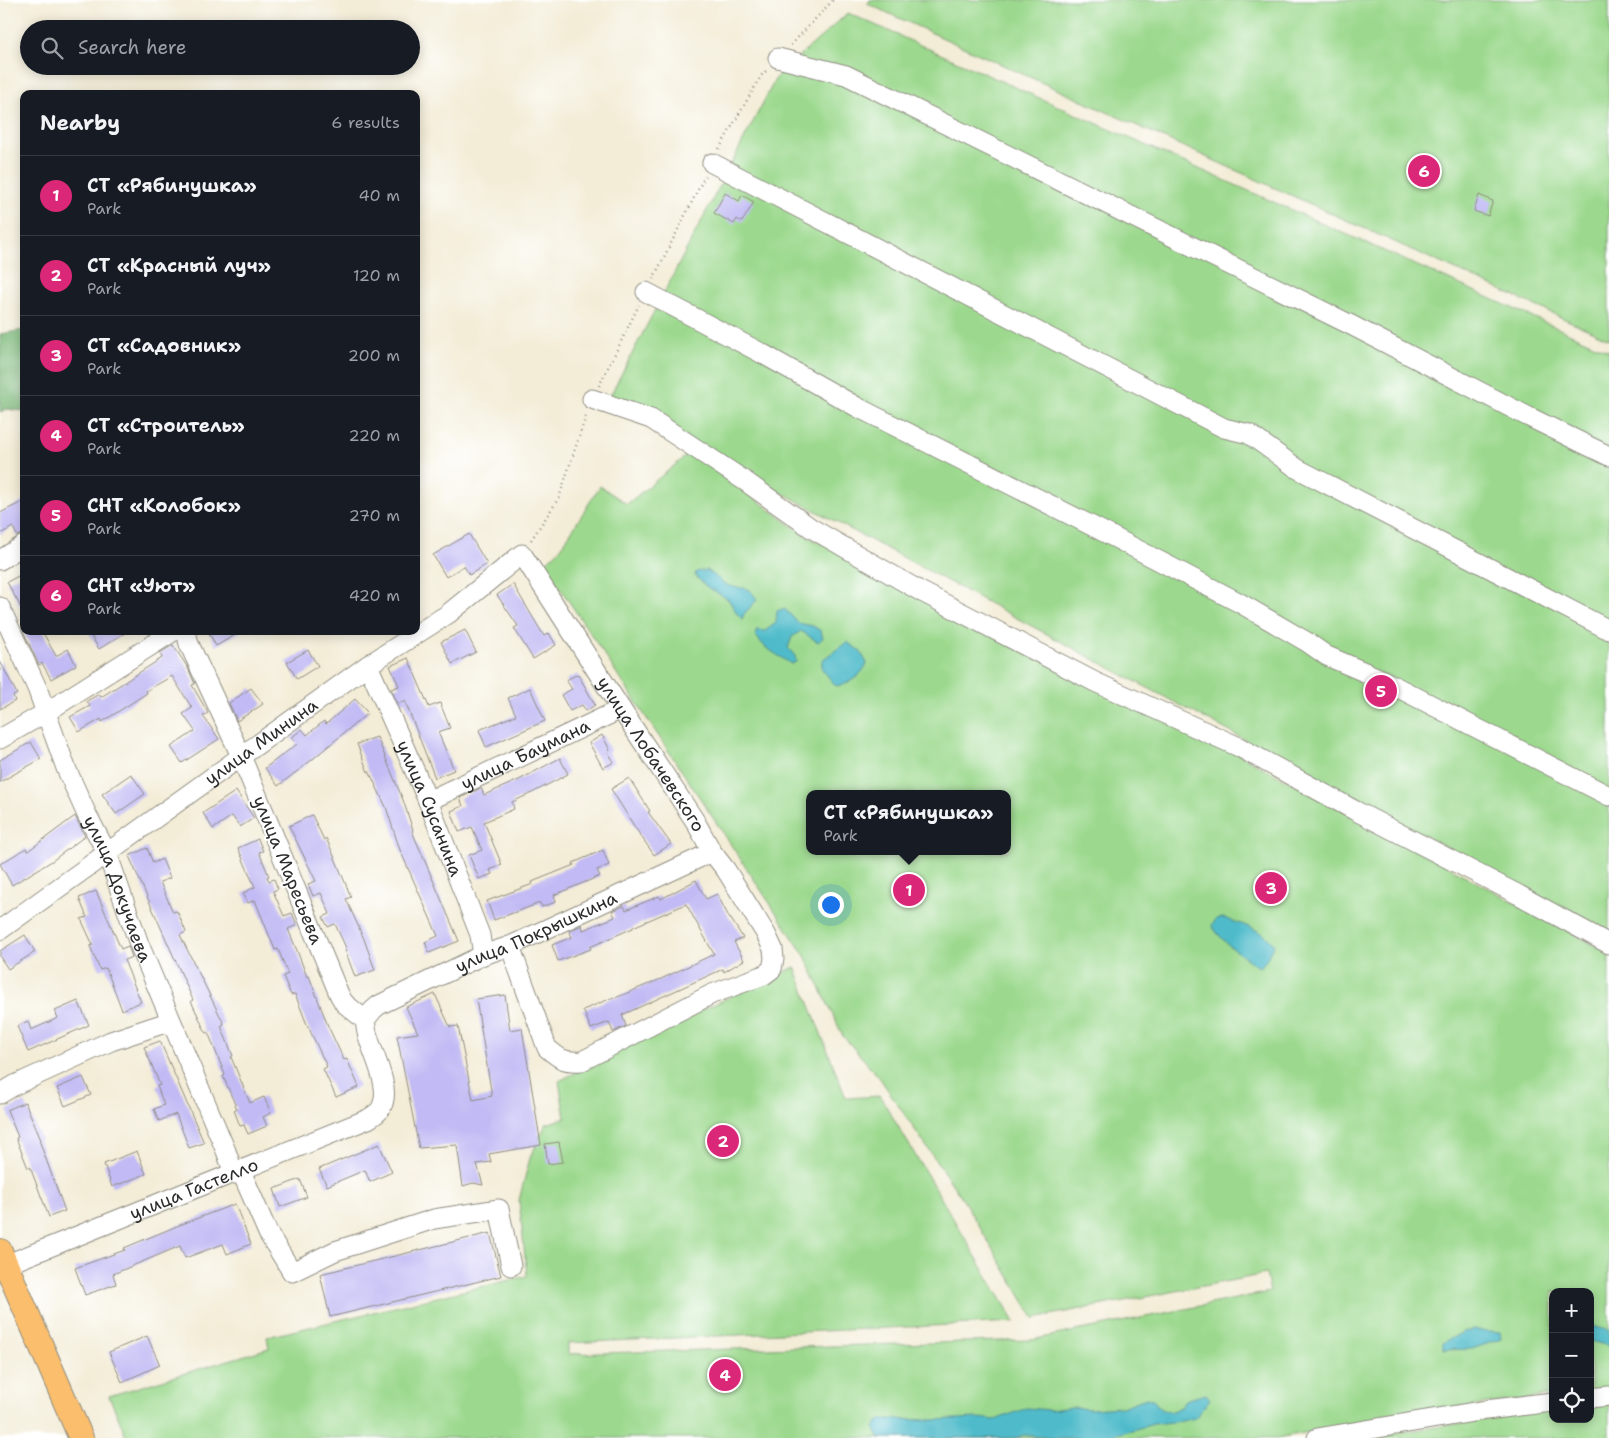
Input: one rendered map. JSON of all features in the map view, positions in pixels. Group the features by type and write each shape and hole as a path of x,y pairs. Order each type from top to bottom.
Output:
{"main road":[{"path":"2,1261 81,1438"}],"street":[{"path":"778,58 846,75 1609,456"},
{"path":"712,163 1224,428 1249,434 1298,469 1609,630"},
{"path":"646,292 764,354 857,407 1240,603 1307,642 1327,656 1381,679 1609,796"},
{"path":"592,399 651,419 745,481 811,528 920,591 1095,682 1239,747 1354,810 1519,895 1609,944"},
{"path":"0,560 20,548"},
{"name":"улица Минина","path":"420,632 448,614 522,554"},
{"name":"улица Лобачевского","path":"510,946 547,1048 559,1058 568,1062 582,1061 712,994 764,975 772,969 774,959 773,949 766,934 522,554"},
{"name":"улица Докучаева","path":"0,607 37,688 66,768 87,815 107,853 139,944 226,1150 268,1233 292,1272 335,1251 434,1219 499,1209 511,1266"},
{"path":"0,740 168,635"},
{"name":"улица Маресьева","path":"187,635 189,644 241,756 339,994 344,1003 366,1020"},
{"name":"улица Минина","path":"0,930 368,665 415,635"},
{"name":"улица Сусанина","path":"368,665 428,801 480,935 483,954"},
{"name":"улица Баумана","path":"428,801 621,709"},
{"name":"улица Покрышкина","path":"366,1020 373,1010 379,1006 483,954 510,946 712,852"},
{"name":"улица Гастелло","path":"2,1261 237,1172 377,1114 382,1106 383,1083 367,1034 366,1020"},
{"path":"0,1094 14,1085 111,1041 172,1021"},
{"path":"1594,1398 1609,1396"},
{"path":"1317,1438 1486,1410 1549,1402"}],"path":[{"path":"522,554 559,498 592,399 712,163 762,76 833,0"}],"green space":[{"path":"870,0 1609,0 1609,339 868,4"},
{"path":"848,13 1609,351 1609,934 696,447 610,396 777,76"},
{"path":"20,331 20,411 6,409 0,412 0,334"},
{"path":"691,452 806,536 1236,753 1609,953 1609,1389 1594,1391 1594,1288 1549,1288 1549,1396 1372,1420 1277,1438 127,1438 109,1396 269,1348 267,1337 527,1276 519,1200 530,1158 546,1124 565,1118 559,1081 682,1019 795,967 846,1098 880,1096 1015,1322 568,1343 568,1354 1031,1340 1270,1292 1266,1274 1034,1318 965,1203 879,1077 843,1036 805,956 544,564 561,548 600,486 627,504"},
{"path":"1609,1404 1609,1438 1360,1438 1549,1411 1549,1423 1594,1423 1594,1406"}],"water":[{"path":"707,570 727,585 747,589 754,594 757,600 744,614 742,619 728,599 707,587 695,576 696,572"},
{"path":"786,610 798,623 813,626 821,631 823,638 818,642 801,631 792,637 788,648 795,656 796,662 791,664 765,647 755,635 757,630 765,631 776,623 777,611"},
{"path":"847,642 860,651 867,663 862,672 854,679 836,686 822,669 822,660"},
{"path":"1224,918 1259,931 1270,940 1274,945 1262,965 1259,967 1239,954 1227,944 1212,926 1216,919"},
{"path":"1594,1326 1609,1331 1609,1346 1594,1342"},
{"path":"1475,1330 1500,1332 1501,1339 1472,1349 1443,1350 1443,1343 1463,1332"},
{"path":"1206,1394 1210,1399 1195,1418 1154,1424 1096,1438 1050,1438 1024,1435 1015,1438 880,1438 874,1428 883,1419 933,1420 979,1418 995,1420 1027,1408 1050,1410 1072,1407 1090,1409 1122,1407 1146,1398 1153,1399 1160,1409 1170,1412 1182,1406 1185,1400"}],"building":[{"path":"725,193 739,201 742,195 754,202 742,222 737,219 734,224 714,213"},
{"path":"1479,195 1493,201 1488,216 1474,211"},
{"path":"20,503 20,535 17,536 13,527 0,534 0,513"},
{"path":"469,534 487,564 469,575 464,566 446,577 433,555"},
{"path":"20,575 20,606 7,582"},
{"path":"513,584 544,636 549,633 556,645 533,659 514,628 518,626 497,595"},
{"path":"465,630 476,652 452,664 441,642"},
{"path":"25,635 44,635 56,656 68,649 76,665 51,679 42,663 39,665"},
{"path":"90,635 122,635 99,649"},
{"path":"210,635 235,635 216,646"},
{"path":"173,645 188,668 195,684 192,685 208,713 203,716 219,739 182,763 171,747 195,731 183,714 192,708 172,676 146,691 147,693 102,722 101,719 79,732 70,717 90,706 87,701 99,694 101,697 162,658 160,653"},
{"path":"308,650 318,666 297,679 287,662"},
{"path":"408,658 429,707 440,703 450,728 438,732 454,770 435,778 405,701 398,704 391,689 399,686 390,666"},
{"path":"0,661 17,694 13,696 15,701 0,709"},
{"path":"578,674 595,705 586,711 582,705 570,711 561,695 572,689 566,680"},
{"path":"251,688 263,704 237,721 229,703"},
{"path":"530,688 545,721 486,747 479,730 516,715 508,698"},
{"path":"355,699 368,713 278,786 265,768 297,744 291,738 302,729 307,735 324,721 326,724"},
{"path":"602,735 614,762 603,768 589,743"},
{"path":"377,737 403,800 412,831 459,941 429,953 425,942 438,936 400,850 386,807 368,772 357,744"},
{"path":"31,742 41,759 0,782 0,760"},
{"path":"560,758 568,774 512,802 514,809 484,822 502,865 490,870 492,874 479,879 469,855 482,850 472,827 459,832 451,811 463,806 460,798 481,788 484,795 519,780"},
{"path":"131,774 145,794 116,814 102,794"},
{"path":"629,778 650,811 648,812 671,844 654,855 611,789"},
{"path":"236,791 254,818 240,827 232,816 213,829 203,813"},
{"path":"312,815 324,840 326,838 351,897 346,899 364,939 375,970 355,977 345,950 347,950 335,924 328,927 323,917 330,914 321,893 313,896 308,884 316,881 289,826"},
{"path":"75,816 85,836 52,861 12,885 0,864 26,848 28,851"},
{"path":"258,839 263,851 259,852 269,876 267,877 269,881 274,879 278,889 273,891 284,916 292,913 297,925 288,929 307,977 309,976 328,1026 344,1060 347,1059 359,1087 336,1097 323,1069 327,1067 295,994 291,995 283,976 288,974 278,949 275,950 255,900 248,903 243,893 255,887 238,848"},
{"path":"147,848 153,863 162,859 170,878 160,882 173,912 177,911 186,932 180,935 224,1024 221,1026 233,1056 231,1057 250,1103 264,1097 271,1113 263,1117 267,1126 248,1134 244,1125 240,1126 234,1110 237,1109 208,1032 206,1033 191,1001 193,1000 129,856"},
{"path":"603,850 609,865 597,870 600,876 554,895 556,902 542,907 540,903 494,920 487,901 533,884 532,882 574,865 573,863"},
{"path":"696,880 706,899 717,894 730,919 743,938 734,942 744,960 724,972 723,969 622,1015 626,1026 613,1032 609,1022 591,1029 583,1010 661,979 714,954 686,904 590,947 591,949 558,961 552,945 572,937 569,931 582,925 583,930 615,917 612,911 624,906 626,910 659,896 661,899"},
{"path":"96,891 121,949 128,946 132,957 124,960 141,1002 122,1010 106,968 100,970 90,946 93,945 81,919 87,917 79,898"},
{"path":"25,935 35,952 8,969 0,957 0,951"},
{"path":"435,994 450,1027 458,1026 473,1100 492,1096 476,999 505,995 510,1030 522,1028 541,1145 489,1154 491,1162 477,1164 483,1185 473,1183 463,1186 457,1145 419,1148 397,1036 418,1033 406,1007"},
{"path":"78,1001 89,1025 28,1052 17,1026 28,1021 31,1030 58,1018 55,1011"},
{"path":"160,1041 204,1143 189,1148 176,1114 159,1121 154,1109 164,1105 157,1086 160,1085 144,1047"},
{"path":"83,1077 91,1095 65,1106 57,1088"},
{"path":"25,1102 41,1140 39,1140 65,1211 49,1217 30,1167 28,1168 16,1138 18,1137 7,1110"},
{"path":"559,1142 563,1162 548,1164 545,1144"},
{"path":"379,1144 392,1172 370,1182 365,1170 327,1186 319,1169"},
{"path":"137,1151 146,1174 112,1187 104,1164"},
{"path":"300,1179 307,1197 280,1207 274,1189"},
{"path":"235,1204 251,1244 227,1254 223,1244 185,1258 180,1246 113,1274 116,1284 85,1295 75,1268 125,1250 124,1248"},
{"path":"490,1233 501,1276 330,1317 320,1274"},
{"path":"147,1336 160,1365 122,1382 109,1352"}],"place":[{"name":"СНТ «Уют»","path":"1424,171"},
{"name":"СНТ «Колобок»","path":"1381,691"},
{"name":"СТ «Садовник»","path":"1271,888"},
{"name":"СТ «Рябинушка»","path":"909,890"},
{"name":"СТ «Красный луч»","path":"723,1141"},
{"name":"СТ «Строитель»","path":"725,1375"}]}
